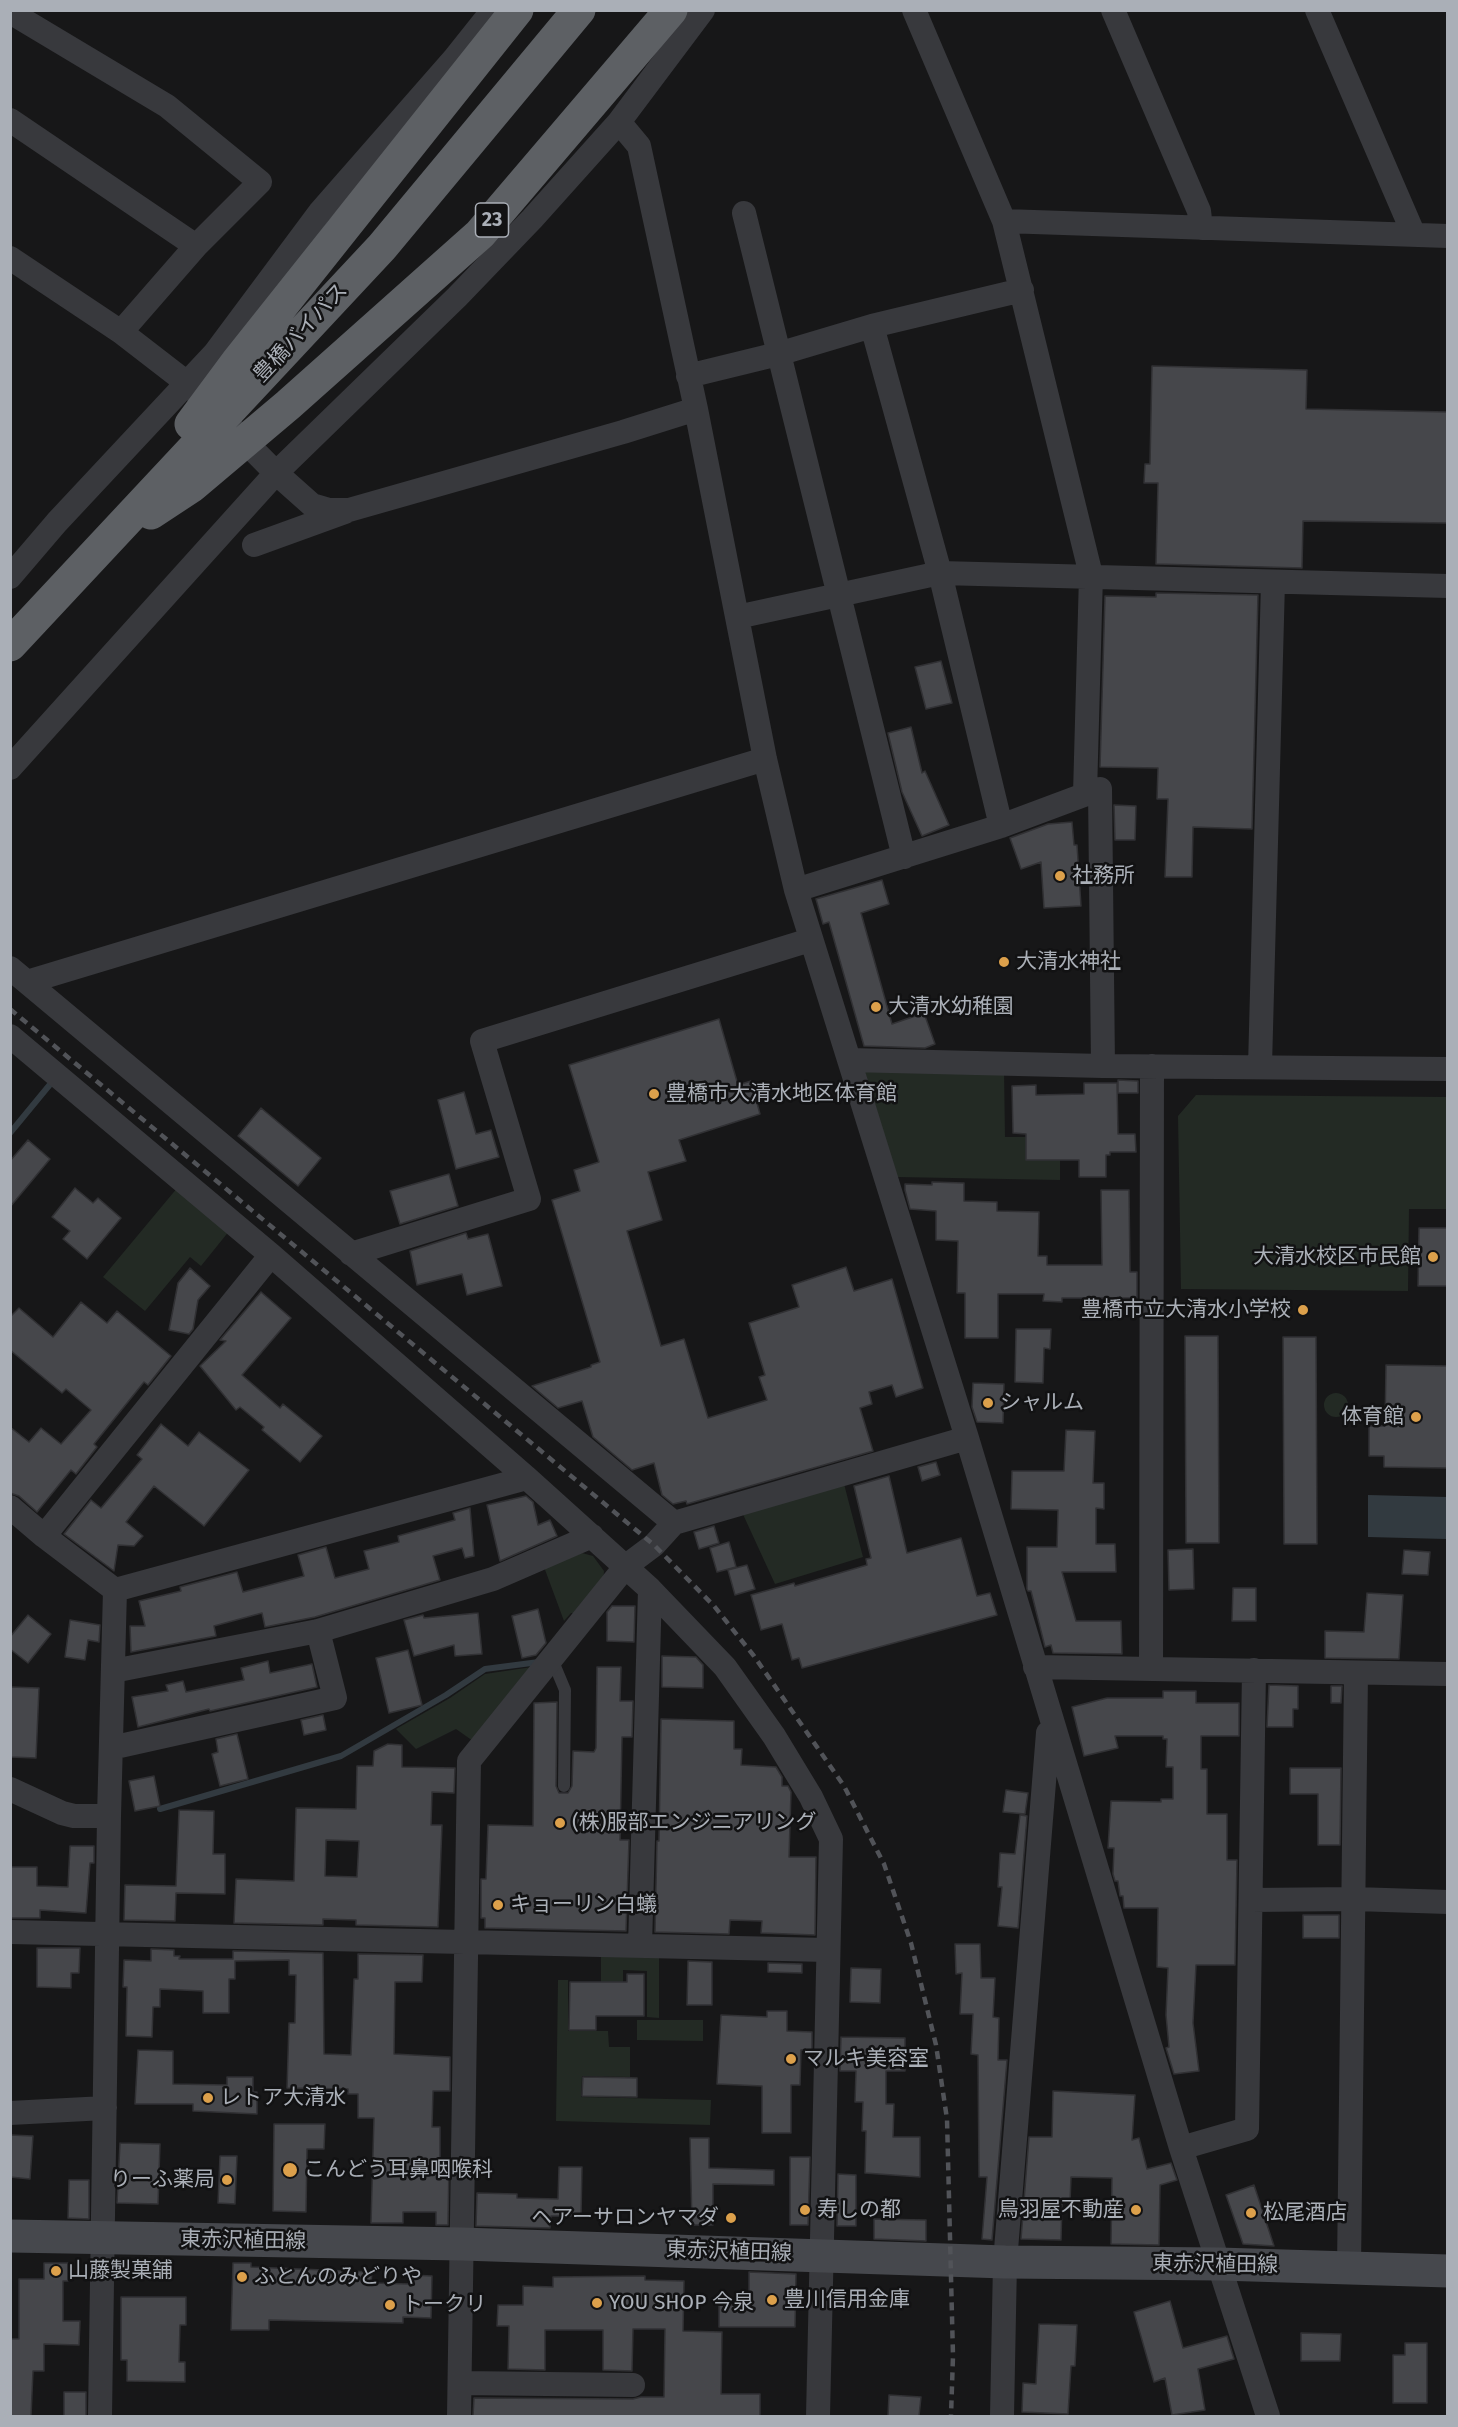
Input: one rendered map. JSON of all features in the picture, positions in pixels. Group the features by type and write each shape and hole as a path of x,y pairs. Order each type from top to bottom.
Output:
{"highway":[{"name":"23","path":"10,644 197,417 245,373 517,10"},
{"name":"豊橋バイパス","path":"10,644 110,540 245,373 382,247 579,10"},
{"name":"23","path":"110,540 192,486 288,405 480,234 671,10"}],"main road":[{"name":"東赤沢植田線","path":"10,2236 462,2244 1005,2262 1218,2264 1448,2271"}],"street":[{"path":"10,577 57,522 215,353 320,212 454,59 493,10"},
{"path":"10,768 276,473 532,219 619,122 703,10"},
{"path":"914,10 1004,221 1090,575 1085,794"},
{"path":"1113,10 1199,211 1201,228"},
{"path":"1317,10 1414,235"},
{"path":"10,12 167,106 260,182 196,246 121,332"},
{"path":"619,122 639,146 696,409 765,759 825,1000 849,1060 874,1157 967,1438 1181,2148 1268,2416"},
{"path":"15,132 196,246"},
{"path":"744,213 904,857"},
{"path":"1004,221 1448,236"},
{"path":"10,258 121,332 187,383 276,473 312,505 329,510 349,510"},
{"path":"688,376 778,354 872,326 1022,290"},
{"path":"872,326 940,573 1001,826"},
{"path":"254,545 349,510 696,409"},
{"path":"737,617 940,573 1090,575 1448,586"},
{"path":"1260,1066 1273,582"},
{"path":"19,975 765,759"},
{"path":"796,890 1001,826 1100,789 1103,1066"},
{"path":"351,1254 529,1199 522,1165 482,1041 810,940"},
{"path":"19,975 674,1523"},
{"path":"10,1036 271,1255 626,1566 725,1667 774,1736 811,1797 831,1839 818,2416"},
{"path":"849,1060 1103,1066 1448,1069"},
{"path":"1151,1669 1152,1066"},
{"path":"44,1536 271,1255"},
{"path":"459,2416 470,1761 626,1566 654,1545 674,1523 967,1438"},
{"path":"116,1590 527,1478"},
{"path":"10,1507 44,1536 116,1590"},
{"path":"113,1671 318,1631 493,1579 592,1536"},
{"path":"640,1946 650,1589"},
{"path":"100,2416 109,1816 116,1590"},
{"path":"111,1748 335,1698 318,1631"},
{"path":"1035,1667 1448,1674"},
{"path":"1181,2148 1247,2129 1254,1670"},
{"path":"1349,2268 1356,1672"},
{"path":"1002,2416 1005,2262 1050,1719"},
{"path":"10,1789 62,1813 74,1816 109,1816"},
{"path":"1251,1900 1355,1899 1448,1902"},
{"path":"10,1932 828,1950"},
{"path":"10,2113 105,2108"},
{"path":"460,2383 633,2385"}],"lane":[{"path":"552,1659 565,1690 564,1786"}],"shaded area":[{"path":"863,1066 1004,1069 1005,1137 1060,1137 1060,1180 897,1177"},
{"path":"1196,1095 1447,1097 1446,1209 1409,1209 1408,1291 1181,1289 1178,1116"},
{"path":"178,1187 230,1230 201,1266 190,1257 145,1311 103,1277"},
{"path":"1336,1393 1345,1396 1348,1405 1345,1414 1336,1417 1327,1414 1324,1405 1327,1396"},
{"path":"843,1480 863,1557 775,1584 741,1510"},
{"path":"1368,1495 1447,1497 1446,1539 1368,1537"},
{"path":"582,1553 593,1556 604,1571 603,1584 580,1614 571,1613 564,1621 544,1567"},
{"path":"532,1667 473,1741 456,1729 416,1749 396,1729 450,1698 485,1674"},
{"path":"601,1952 659,1953 659,2018 647,2017 647,1971 623,1970 623,2008 601,2008"},
{"path":"558,1980 568,1980 568,2031 608,2031 609,2047 630,2047 630,2077 582,2076 581,2097 711,2100 710,2125 556,2121"},
{"path":"637,2020 703,2020 703,2041 637,2040"}],"building":[{"path":"1152,366 1307,370 1306,409 1448,412 1448,523 1303,521 1302,568 1156,564 1158,483 1144,483 1145,464 1150,464"},
{"path":"1156,593 1258,595 1252,829 1193,827 1192,877 1165,877 1168,799 1157,799 1158,768 1100,767 1105,596 1156,597"},
{"path":"941,661 952,703 926,709 915,667"},
{"path":"911,727 922,773 925,771 949,825 922,836 902,792 888,733"},
{"path":"1114,805 1136,806 1135,840 1115,840"},
{"name":"社務所","path":"1072,822 1074,845 1077,845 1081,906 1044,908 1041,862 1021,869 1010,838 1048,824"},
{"path":"882,880 889,904 861,913 892,1024 924,1013 935,1044 925,1048 864,1046 829,922 823,924 816,899"},
{"path":"719,1019 738,1085 751,1081 760,1114 679,1140 686,1161 648,1172 662,1220 627,1231 661,1346 684,1339 708,1418 767,1400 759,1377 765,1375 749,1323 799,1307 792,1285 846,1267 854,1291 892,1279 923,1388 896,1397 892,1385 869,1392 872,1404 860,1408 873,1451 687,1504 686,1501 673,1504 662,1495 654,1463 632,1470 593,1437 582,1401 558,1408 532,1386 600,1362 552,1200 580,1191 574,1170 599,1162 569,1065"},
{"path":"1118,1080 1138,1081 1138,1093 1118,1093"},
{"path":"1084,1083 1117,1083 1118,1134 1135,1134 1136,1152 1110,1152 1110,1155 1106,1155 1106,1177 1079,1177 1079,1160 1026,1160 1026,1134 1013,1133 1012,1086 1036,1085 1036,1095 1084,1094"},
{"path":"464,1092 476,1134 491,1130 499,1157 456,1169 438,1100"},
{"path":"261,1108 321,1158 298,1186 238,1136"},
{"path":"28,1140 50,1159 10,1207 10,1161"},
{"path":"449,1174 458,1206 400,1224 390,1191"},
{"path":"932,1182 964,1183 964,1201 997,1202 997,1211 1039,1212 1038,1256 1047,1256 1047,1265 1102,1265 1101,1190 1129,1190 1130,1272 1137,1272 1137,1298 1062,1298 1062,1302 1043,1301 1044,1294 998,1294 998,1338 965,1338 965,1293 957,1293 958,1241 936,1240 936,1211 910,1209 905,1190 905,1184 932,1185"},
{"path":"75,1188 93,1203 98,1198 121,1218 87,1259 63,1239 70,1231 52,1217"},
{"name":"大清水校区市民館","path":"1419,1228 1448,1228 1448,1286 1418,1286"},
{"path":"466,1233 468,1239 488,1234 502,1286 467,1295 462,1274 417,1285 410,1251"},
{"path":"190,1268 210,1286 198,1300 193,1329 189,1334 169,1330 178,1283"},
{"path":"261,1292 291,1318 242,1375 280,1408 283,1404 322,1436 300,1462 262,1430 264,1427 240,1407 236,1410 200,1366 226,1341 220,1340"},
{"path":"81,1302 107,1323 117,1311 171,1356 148,1385 144,1382 94,1444 97,1447 76,1474 71,1470 37,1512 19,1496 10,1493 10,1427 29,1442 41,1428 61,1444 91,1410 66,1389 62,1393 10,1350 10,1317 19,1308 53,1337"},
{"path":"1016,1329 1051,1329 1050,1349 1044,1348 1043,1383 1015,1382"},
{"path":"1185,1336 1218,1336 1219,1543 1186,1543"},
{"path":"1283,1337 1316,1337 1317,1544 1284,1544"},
{"name":"体育館","path":"1386,1365 1448,1366 1448,1468 1384,1467 1384,1456 1369,1456 1369,1426 1385,1426"},
{"name":"シャルム","path":"973,1383 1004,1384 1003,1423 977,1422 972,1407"},
{"path":"161,1424 188,1446 199,1432 249,1470 204,1526 154,1486 126,1522 143,1536 134,1546 118,1545 114,1571 64,1534 91,1500 101,1508 142,1459 137,1455"},
{"path":"1066,1430 1095,1431 1093,1483 1104,1483 1104,1509 1096,1508 1096,1544 1115,1544 1116,1572 1062,1572 1076,1621 1121,1621 1122,1654 1053,1653 1051,1645 1045,1647 1031,1591 1027,1589 1027,1547 1057,1547 1058,1510 1011,1509 1012,1471 1064,1471"},
{"path":"936,1462 940,1475 922,1481 918,1467"},
{"path":"889,1476 907,1553 961,1538 977,1596 990,1593 997,1615 802,1668 799,1658 792,1660 782,1624 761,1630 751,1595 794,1583 795,1586 867,1565 866,1559 871,1558 854,1486"},
{"path":"526,1496 533,1502 538,1525 550,1520 557,1536 500,1561 487,1505"},
{"path":"470,1508 474,1556 465,1558 462,1548 433,1556 440,1580 315,1617 265,1627 262,1613 214,1626 216,1636 131,1652 130,1626 145,1626 139,1601 181,1591 180,1587 237,1572 243,1592 304,1576 298,1555 326,1547 335,1578 369,1569 364,1551 399,1542 398,1536 455,1520 453,1513"},
{"path":"714,1526 719,1543 699,1549 694,1532"},
{"path":"729,1542 736,1567 717,1572 710,1548"},
{"path":"1193,1549 1194,1589 1169,1590 1168,1550"},
{"path":"1404,1550 1430,1552 1428,1575 1402,1574"},
{"path":"747,1565 755,1589 735,1595 728,1570"},
{"path":"1233,1588 1256,1588 1256,1621 1232,1621"},
{"path":"1367,1593 1403,1595 1399,1659 1325,1658 1325,1631 1364,1632"},
{"path":"612,1606 635,1606 634,1642 607,1641 607,1612"},
{"path":"538,1609 546,1643 536,1655 522,1658 512,1616"},
{"path":"478,1613 482,1654 455,1656 454,1645 414,1656 404,1620 423,1615 424,1618"},
{"path":"28,1615 51,1634 28,1663 10,1649 10,1637"},
{"path":"70,1620 100,1625 99,1642 88,1640 85,1660 65,1657"},
{"path":"408,1650 422,1705 389,1713 376,1658"},
{"path":"662,1656 696,1657 703,1665 703,1688 662,1687"},
{"path":"268,1661 270,1673 312,1664 317,1687 210,1711 209,1709 138,1727 132,1697 168,1691 166,1685 183,1681 186,1692 244,1680 241,1668"},
{"path":"597,1667 621,1667 620,1701 633,1701 632,1737 622,1737 620,1840 629,1840 626,1931 485,1928 485,1918 481,1918 481,1879 486,1879 488,1825 533,1826 534,1703 557,1702 556,1786 559,1793 568,1793 572,1786 573,1751 594,1752 596,1748"},
{"path":"1269,1685 1298,1686 1298,1709 1293,1709 1293,1727 1267,1727"},
{"path":"1331,1686 1342,1686 1341,1703 1331,1703"},
{"path":"10,1687 39,1688 36,1758 10,1757"},
{"path":"1163,1691 1196,1691 1196,1703 1239,1703 1239,1736 1201,1736 1201,1769 1207,1769 1207,1814 1227,1814 1227,1860 1237,1860 1235,1965 1196,1965 1193,2023 1199,2071 1174,2074 1166,2048 1169,2047 1166,2015 1168,1968 1157,1967 1158,1908 1124,1908 1123,1896 1120,1896 1118,1881 1115,1881 1113,1874 1114,1848 1108,1848 1111,1801 1161,1802 1161,1799 1173,1799 1173,1767 1166,1767 1167,1739 1163,1739 1163,1736 1115,1736 1118,1748 1084,1756 1072,1707 1107,1698 1163,1698"},
{"path":"323,1715 326,1730 304,1735 301,1720"},
{"path":"661,1719 734,1721 734,1749 742,1749 741,1765 776,1767 782,1777 782,1786 788,1786 791,1792 789,1857 816,1857 815,1935 761,1933 762,1921 730,1920 729,1934 655,1932"},
{"path":"237,1734 248,1779 220,1786 212,1754 218,1752 216,1739"},
{"path":"388,1744 402,1745 402,1767 455,1768 454,1793 432,1792 431,1825 442,1825 438,1927 356,1925 356,1920 323,1919 323,1925 234,1923 236,1879 294,1881 296,1808 356,1809 357,1766 373,1766 374,1751","holes":["326,1840 359,1841 357,1877 325,1876"]},
{"path":"1290,1768 1341,1768 1340,1845 1318,1845 1318,1794 1290,1794"},
{"path":"154,1776 160,1806 135,1811 129,1781"},
{"path":"1006,1790 1028,1793 1025,1814 1003,1812"},
{"path":"179,1810 214,1811 213,1854 225,1854 225,1894 176,1893 175,1921 124,1920 125,1885 176,1886"},
{"path":"1020,1815 1027,1816 1018,1928 998,1926 1002,1887 998,1887 1000,1853 1015,1854"},
{"path":"70,1846 94,1846 94,1863 90,1863 86,1913 40,1910 40,1918 10,1918 11,1867 37,1867 37,1886 68,1887"},
{"path":"1303,1915 1339,1915 1339,1938 1303,1938"},
{"path":"955,1944 980,1944 981,1978 995,1978 993,2017 999,2018 998,2060 1007,2060 992,2240 982,2239 987,2177 979,2177 978,2055 971,2054 973,2014 960,2014 962,1973 956,1974"},
{"path":"37,1948 80,1948 79,1973 71,1973 71,1988 37,1987"},
{"path":"151,1949 174,1950 174,1956 180,1956 179,1959 233,1959 233,1951 323,1953 324,2054 351,2055 354,1979 358,1979 358,1954 423,1955 422,1982 395,1982 394,2054 450,2057 450,2091 433,2091 432,2127 440,2127 440,2162 449,2162 448,2225 436,2225 436,2212 403,2212 403,2223 371,2223 374,2118 358,2118 358,2094 348,2094 348,2089 287,2088 289,2023 295,2023 296,1975 289,1975 289,1960 235,1961 235,1979 229,1979 229,2013 203,2013 203,1991 160,1989 160,2007 153,2007 152,2037 126,2036 127,1987 123,1987 124,1960 151,1961"},
{"path":"688,1961 712,1962 712,2005 687,2005"},
{"path":"768,1963 802,1964 802,1973 768,1972"},
{"path":"851,1968 881,1969 880,2003 850,2002"},
{"path":"627,1974 644,1974 644,2016 596,2016 596,2030 569,2030 570,1982 627,1982"},
{"path":"767,2011 787,2011 787,2031 812,2032 812,2050 801,2050 800,2085 791,2085 791,2133 762,2133 762,2086 717,2084 721,2015 767,2017"},
{"path":"841,2037 905,2038 905,2071 886,2071 886,2104 894,2104 893,2137 920,2137 920,2177 865,2173 866,2131 862,2131 863,2102 855,2102 856,2071 840,2071"},
{"path":"138,2050 173,2051 173,2084 227,2085 227,2077 253,2077 253,2092 257,2092 257,2114 193,2111 193,2104 135,2104"},
{"path":"583,2077 637,2078 637,2097 582,2096"},
{"path":"1053,2091 1135,2095 1132,2140 1139,2138 1147,2169 1171,2163 1177,2180 1160,2185 1159,2245 1111,2244 1112,2178 1071,2177 1070,2203 1062,2203 1061,2240 1021,2239 1029,2137 1052,2137"},
{"path":"274,2124 325,2124 324,2149 307,2149 306,2212 273,2211"},
{"path":"10,2135 33,2136 30,2179 10,2177"},
{"path":"690,2138 709,2138 709,2168 774,2170 774,2185 713,2184 713,2225 692,2225"},
{"path":"120,2143 160,2144 158,2204 117,2203"},
{"path":"220,2156 237,2156 235,2204 218,2203"},
{"path":"790,2157 810,2157 808,2225 790,2225"},
{"path":"559,2167 582,2167 581,2216 551,2216 550,2228 476,2226 477,2193 517,2194 517,2198 558,2199"},
{"path":"838,2174 856,2175 856,2226 837,2226"},
{"path":"69,2180 89,2180 89,2219 68,2218"},
{"path":"1254,2185 1274,2246 1243,2244 1226,2195"},
{"path":"874,2219 926,2220 926,2241 874,2239"},
{"path":"44,2263 68,2263 68,2281 63,2281 63,2321 80,2321 79,2345 44,2344 44,2371 33,2371 31,2416 10,2416 10,2339 19,2339 19,2279 44,2279"},
{"path":"233,2263 251,2263 251,2267 372,2272 371,2283 410,2284 411,2275 432,2276 431,2318 403,2317 403,2323 269,2320 269,2330 231,2330"},
{"path":"749,2272 796,2274 795,2327 719,2327 719,2305 749,2305"},
{"path":"645,2276 645,2280 684,2281 683,2331 722,2332 721,2394 760,2394 760,2416 473,2416 474,2398 633,2399 664,2397 665,2329 633,2329 632,2371 603,2370 603,2330 545,2330 545,2370 508,2369 509,2326 497,2326 498,2305 523,2305 523,2286 553,2287 553,2277"},
{"path":"121,2297 186,2297 186,2325 180,2325 179,2362 185,2362 185,2382 127,2381 127,2360 121,2360"},
{"path":"1170,2301 1183,2348 1227,2336 1234,2359 1198,2369 1205,2410 1172,2415 1165,2378 1154,2382 1134,2312"},
{"path":"1039,2324 1077,2325 1075,2366 1071,2366 1068,2414 1022,2412 1023,2383 1036,2384"},
{"path":"1301,2333 1341,2334 1340,2361 1301,2361"},
{"path":"1405,2343 1427,2343 1427,2403 1393,2403 1393,2355 1405,2355"},
{"path":"64,2392 86,2392 86,2416 64,2416"},
{"path":"889,2395 921,2397 919,2416 888,2416"}],"waterway":[{"path":"10,1133 52,1082"},
{"path":"160,1809 341,1756 446,1695 485,1669 539,1662"}],"railway":[{"path":"10,1009 654,1545 714,1606 754,1656 844,1786 884,1864 911,1943 936,2045 947,2119 953,2356 951,2416"}],"place":[{"name":"社務所","path":"1060,876"},
{"name":"大清水神社","path":"1004,962"},
{"name":"大清水幼稚園","path":"876,1007"},
{"name":"豊橋市大清水地区体育館","path":"654,1094"},
{"name":"大清水校区市民館","path":"1433,1257"},
{"name":"豊橋市立大清水小学校","path":"1303,1310"},
{"name":"シャルム","path":"988,1403"},
{"name":"体育館","path":"1416,1417"},
{"name":"(株)服部エンジニアリング","path":"560,1823"},
{"name":"キョーリン白蟻","path":"498,1905"},
{"name":"マルキ美容室","path":"791,2059"},
{"name":"レトア大清水","path":"208,2098"},
{"name":"こんどう耳鼻咽喉科","path":"290,2170"},
{"name":"りーふ薬局","path":"227,2180"},
{"name":"寿しの都","path":"805,2210"},
{"name":"鳥羽屋不動産","path":"1136,2210"},
{"name":"松尾酒店","path":"1251,2213"},
{"name":"ヘアーサロンヤマダ","path":"731,2218"},
{"name":"山藤製菓舗","path":"56,2271"},
{"name":"ふとんのみどりや","path":"242,2277"},
{"name":"豊川信用金庫","path":"772,2300"},
{"name":"YOU SHOP 今泉","path":"597,2303"},
{"name":"トークリ","path":"390,2305"}]}
